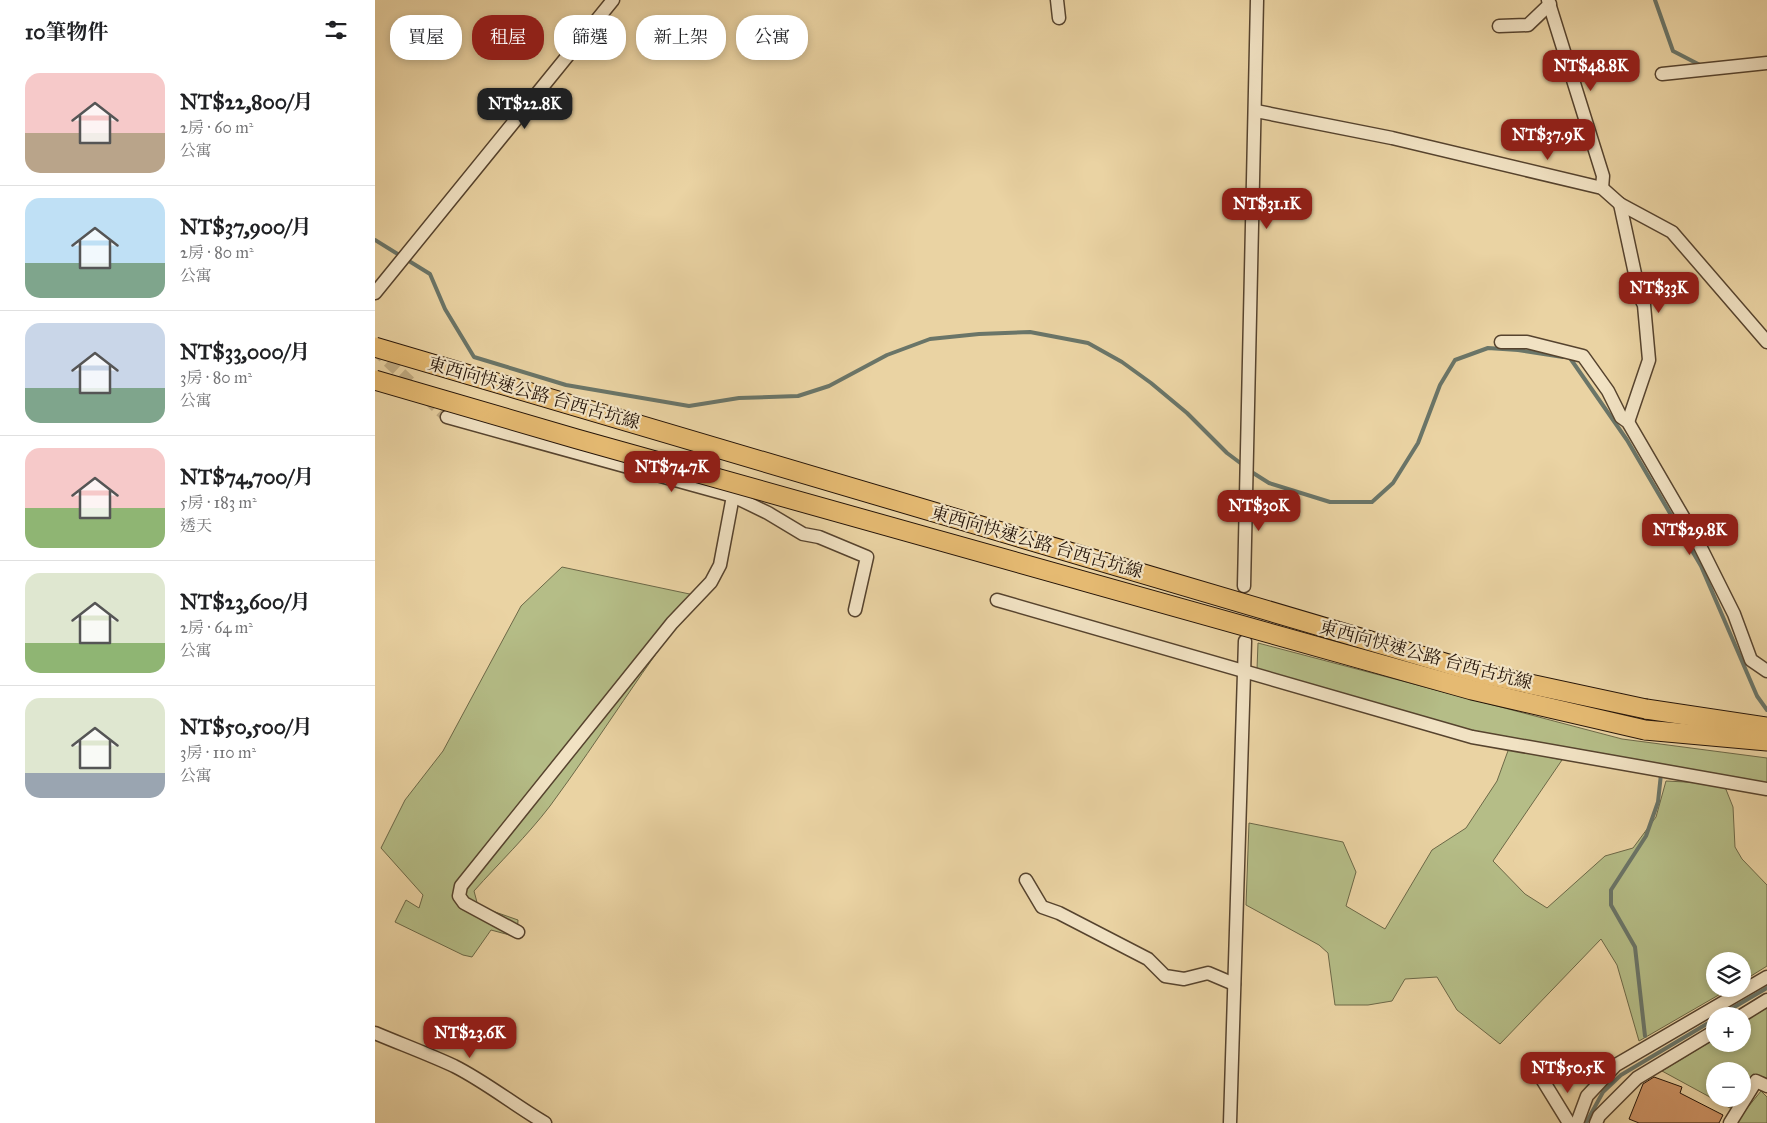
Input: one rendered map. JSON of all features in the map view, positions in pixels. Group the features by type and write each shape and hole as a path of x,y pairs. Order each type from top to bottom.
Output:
{"highway":[{"name":"東西向快速公路 台西古坑線","path":"375,347 1479,673 1646,709 1704,719"},
{"name":"東西向快速公路 台西古坑線","path":"375,380 587,442 1472,690 1645,730 1674,733"},
{"path":"1704,719 1767,719"},
{"path":"1704,719 1767,727"},
{"path":"1674,733 1767,741"},
{"path":"1674,733 1767,750"}],"street":[{"path":"375,293 613,0"},
{"path":"1057,0 1059,18"},
{"path":"1244,586 1257,0"},
{"path":"1549,2 1603,176 1602,188"},
{"path":"1499,26 1529,25 1549,2"},
{"path":"1662,74 1767,62"},
{"path":"1256,111 1392,138 1602,188 1620,204 1672,232 1767,342"},
{"path":"1620,204 1640,297 1644,305 1649,360 1628,422"},
{"path":"1501,342 1527,342 1583,356 1608,391 1621,417 1628,422 1699,544 1734,614 1751,660 1767,671"},
{"path":"447,417 733,496 768,513 803,534 819,537 867,557 855,610"},
{"path":"518,932 464,903 459,896 461,886 672,623 711,582 720,565 733,496"},
{"path":"997,600 1245,670 1473,738 1767,789"},
{"path":"1230,1123 1245,641"},
{"path":"1026,880 1042,907 1059,912 1148,959 1165,976 1184,979 1208,973 1234,984"},
{"path":"1577,1123 1587,1096 1616,1065 1767,977"},
{"path":"1751,1010 1767,1000"},
{"path":"375,1033 453,1066 496,1090 522,1110 545,1123"},
{"path":"1597,1123 1599,1116 1637,1078 1706,1037"},
{"path":"1542,1079 1569,1123"},
{"path":"1730,1123 1756,1081 1767,1086"}],"green space":[{"path":"562,567 699,596 679,621 550,806 474,891 478,906 518,920 517,937 491,930 472,957 463,955 395,922 406,900 419,908 423,895 381,848 405,800 443,751 521,606"},
{"path":"1258,643 1622,739 1767,758 1767,785 1480,733 1257,669"},
{"path":"1509,748 1562,760 1493,861 1525,894 1547,908 1605,856 1633,848 1656,817 1666,781 1705,783 1725,787 1733,807 1735,847 1742,859 1767,885 1767,966 1751,976 1751,952 1706,952 1706,997 1715,997 1639,1041 1617,965 1601,939 1500,1044 1457,1010 1437,977 1405,979 1392,1001 1368,1005 1335,1005 1328,953 1319,945 1246,905 1249,823 1343,842 1356,872 1346,906 1385,929 1432,850 1466,828 1497,781"},
{"path":"1767,1008 1767,1078 1753,1074 1751,1077 1751,1062 1706,1062 1706,1095 1662,1071 1706,1044 1706,1052 1751,1052 1751,1017"},
{"path":"1761,1091 1767,1097 1767,1123 1735,1123 1748,1107 1751,1107 1751,1103"}],"building":[{"path":"1654,1077 1682,1087 1680,1093 1723,1115 1719,1123 1639,1123 1629,1119 1643,1084"}],"waterway":[{"path":"1655,0 1673,51 1700,65"},
{"path":"375,240 430,274 445,309 474,357 566,385 689,406 739,398 798,396 829,386 887,355 930,339 979,334 1030,332 1088,343 1122,362 1187,413 1227,453 1243,465"},
{"path":"1250,471 1269,483 1330,502 1372,502 1393,483 1418,443 1440,385 1455,360 1488,348 1518,350 1563,357"},
{"path":"1570,358 1627,440 1701,566 1757,696 1767,710"},
{"path":"1645,1036 1635,947 1611,905 1611,890 1646,836 1658,802 1661,774"},
{"path":"1734,1007 1767,988"},
{"path":"1586,1123 1603,1092 1621,1075 1706,1024"}],"tunnel":[{"path":"375,349 447,417"}]}
